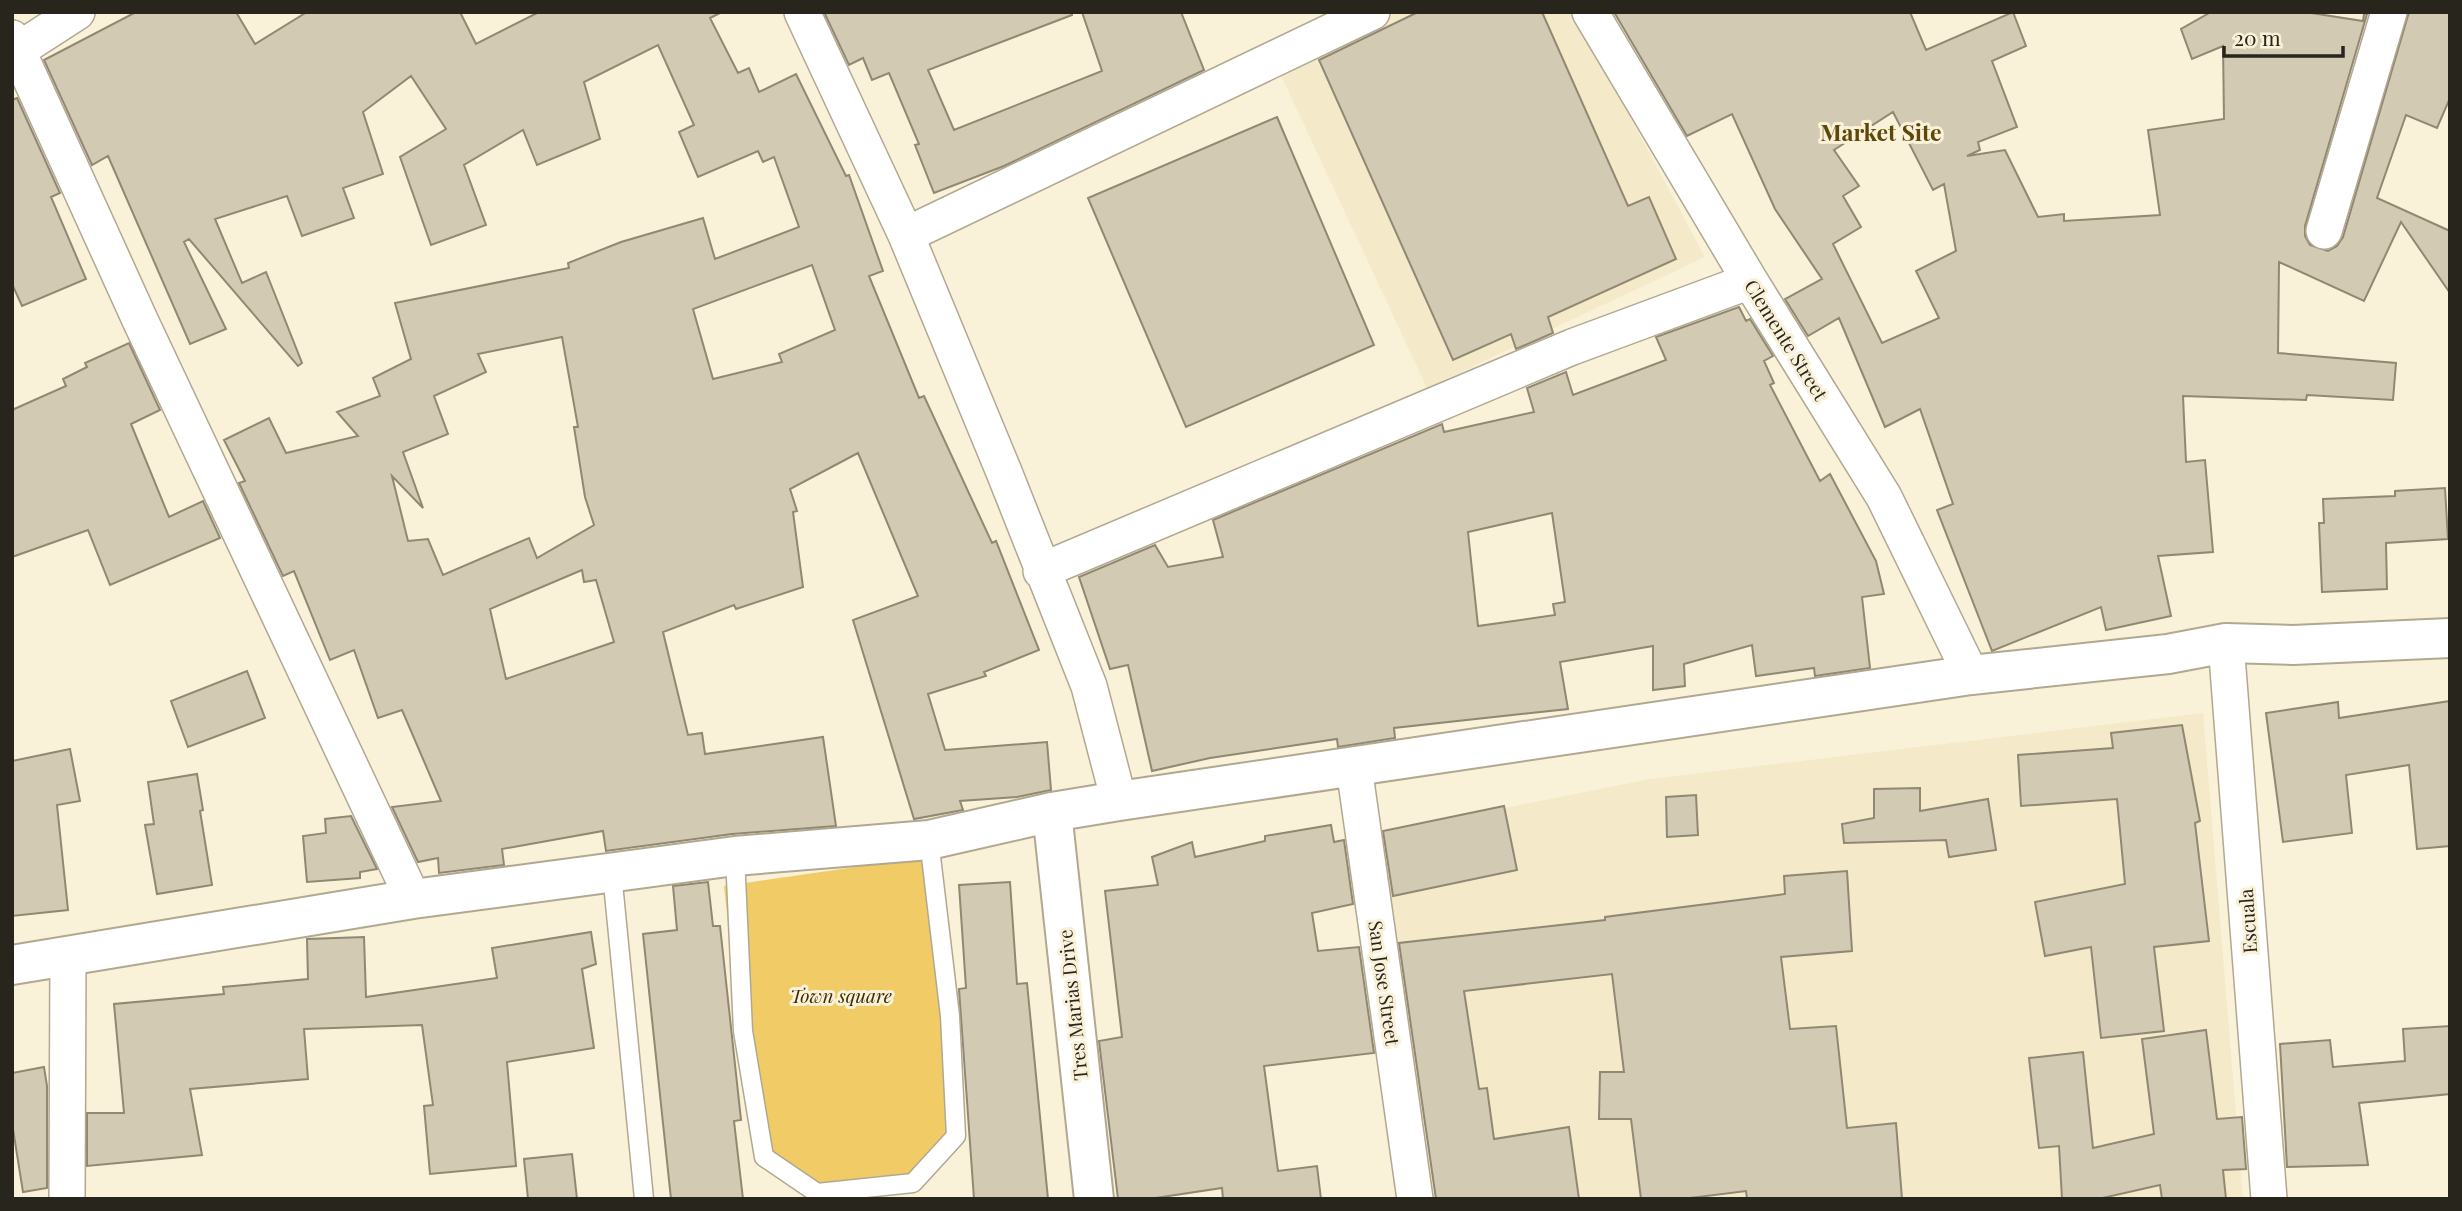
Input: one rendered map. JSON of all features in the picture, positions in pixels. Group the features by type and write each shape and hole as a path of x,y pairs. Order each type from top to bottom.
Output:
{"main road":[{"path":"12,965 412,900 735,856 929,840 1052,812 1119,801 1971,675 2168,654 2226,643 2293,645 2450,639"},
{"name":"Tres Marias Drive","path":"1052,812 1094,1199"}],"street":[{"path":"77,12 14,48 412,900"},
{"path":"802,12 906,235 1089,686 1119,801"},
{"path":"906,235 1372,12"},
{"name":"Clemente Street","path":"1590,12 1750,281 1884,497 1971,675"},
{"path":"2324,231 2389,12"},
{"path":"1041,571 1572,347 1750,281"},
{"name":"Escuala","path":"2226,643 2269,1199"},
{"name":"San Jose Street","path":"1354,767 1415,1199"},
{"path":"67,1199 68,956"}],"lane":[{"path":"735,856 743,1031 764,1157 817,1193 913,1183 956,1136 950,1016 929,840"},
{"path":"612,873 644,1199"}],"shaded area":[{"path":"1399,12 1574,12 1705,257 1427,388 1278,69"},
{"path":"2203,713 2243,1199 1426,1199 1365,836 1650,779"}],"green space":[{"name":"Town square","path":"931,856 955,1140 911,1188 815,1197 763,1161 740,1035 724,886"}],"building":[{"path":"136,12 236,12 255,44 307,12 460,12 476,44 539,12 722,12 710,18 738,73 749,68 759,92 796,74 846,176 849,175 883,271 869,276 919,398 924,396 992,543 996,541 1039,650 984,672 986,676 928,694 945,750 1047,742 1051,790 1017,797 960,801 963,810 914,819 853,620 918,596 858,453 790,489 797,511 793,512 803,587 736,609 734,605 663,632 688,735 702,733 705,754 823,737 836,826 732,834 606,851 603,831 502,849 504,865 439,873 438,858 418,862 392,807 441,801 402,710 378,718 354,650 330,660 294,571 283,576 239,483 245,481 224,440 269,418 286,453 358,436 337,412 380,396 373,378 411,359 395,303 569,268 568,263 621,242 703,218 715,259 799,227 774,157 763,162 758,151 698,177 679,132 694,125 658,45 584,82 600,139 537,165 523,130 464,165 486,225 431,245 400,157 446,129 411,76 363,112 383,174 343,188 354,218 302,236 287,196 215,219 242,283 266,272 302,363 298,366 189,239 184,242 226,329 190,344 108,156 92,165 44,60","holes":["812,265 835,330 779,354 782,362 713,379 693,309","562,337 578,427 574,427 585,497 594,525 537,558 529,538 443,575 428,539 408,541 392,476 423,508 403,452 448,434 434,396 486,372 478,354","582,570 584,582 596,580 614,642 506,679 490,609"]},
{"path":"824,12 1072,12 1072,15 928,70 954,130 1102,71 1082,12 1181,12 1204,70 1004,166 934,193 915,145 919,144 889,73 872,80 863,58 849,65"},
{"path":"1418,12 1542,12 1628,206 1649,197 1676,259 1548,317 1553,333 1516,349 1511,334 1453,360 1319,60"},
{"path":"1614,12 1910,12 1926,50 2013,12 2026,46 1992,61 2017,127 1978,142 1980,150 1967,156 2005,150 2038,217 2064,214 2064,221 2160,215 2148,130 2224,119 2223,46 2192,59 2181,29 2211,12 2305,12 2363,21 2364,14 2367,14 2305,226 2305,236 2310,245 2328,251 2337,246 2343,237 2409,12 2450,12 2450,98 2437,128 2406,115 2377,198 2450,231 2450,293 2401,222 2364,301 2279,262 2278,353 2396,363 2393,400 2307,395 2306,400 2183,396 2186,462 2205,460 2213,552 2158,556 2171,616 2106,630 2101,607 1992,651 1937,510 1953,504 1920,409 1885,427 1839,318 1808,336 1785,299 1822,279 1775,209 1732,114 1687,136","holes":["1893,112 1933,190 1944,184 1956,251 1916,271 1939,318 1882,343 1833,244 1861,227 1843,196 1859,186 1834,150"]},
{"path":"17,98 60,193 51,197 86,279 22,306 12,284 12,100"},
{"path":"1277,117 1374,345 1186,427 1088,198"},
{"path":"1739,307 1746,321 1750,319 1773,356 1764,361 1774,383 1770,385 1820,481 1830,474 1876,561 1884,594 1862,597 1870,668 1815,676 1814,668 1756,676 1752,645 1684,664 1685,686 1653,690 1653,646 1560,662 1568,709 1394,728 1395,738 1338,747 1337,739 1210,758 1152,771 1128,665 1110,669 1079,577 1155,545 1168,567 1223,557 1213,520 1442,424 1444,432 1534,412 1527,388 1566,372 1573,395 1666,360 1656,337","holes":["1552,513 1565,602 1553,604 1555,615 1478,626 1468,532"]},
{"path":"129,343 160,410 131,424 169,517 203,501 220,538 110,585 88,530 12,557 12,410 66,386 63,379 87,367 85,363"},
{"path":"2445,488 2448,539 2386,543 2387,589 2322,592 2319,523 2324,523 2323,499 2395,496 2395,491"},
{"path":"247,671 265,718 188,747 171,701"},
{"path":"2450,701 2450,846 2417,849 2409,765 2346,775 2352,833 2283,842 2266,713 2338,702 2339,718"},
{"path":"2182,725 2200,821 2195,823 2209,941 2154,947 2164,1031 2101,1038 2091,947 2045,956 2035,902 2125,884 2117,799 2021,806 2018,755 2113,748 2111,733"},
{"path":"70,749 80,801 57,805 68,910 12,916 12,761"},
{"path":"197,774 212,885 157,894 145,825 154,824 148,782"},
{"path":"1920,788 1920,811 1988,799 1996,850 1949,857 1946,840 1844,843 1842,824 1874,818 1874,789"},
{"path":"1696,795 1698,835 1667,837 1666,797"},
{"path":"1504,806 1517,870 1393,896 1383,831"},
{"path":"351,816 377,869 360,872 360,878 307,882 303,836 326,833 325,819"},
{"path":"1331,825 1334,842 1344,840 1353,904 1312,913 1318,951 1359,947 1374,1053 1264,1066 1278,1171 1317,1166 1321,1199 1223,1199 1222,1188 1149,1199 1118,1199 1099,1041 1122,1037 1105,891 1158,885 1152,857 1192,842 1195,857 1265,841 1265,836"},
{"path":"1847,871 1852,951 1781,957 1790,1029 1836,1026 1847,1128 1896,1123 1902,1199 1747,1199 1746,1191 1682,1199 1641,1199 1631,1119 1599,1119 1600,1072 1624,1072 1612,974 1464,991 1479,1089 1487,1088 1494,1139 1569,1127 1579,1199 1436,1199 1399,943 1605,920 1605,917 1785,894 1784,876"},
{"path":"708,882 713,926 720,926 741,1120 734,1121 743,1199 671,1199 643,934 677,930 673,886"},
{"path":"1010,882 1017,984 1027,983 1048,1199 974,1199 959,989 966,988 959,885"},
{"path":"591,932 596,964 582,969 594,1048 507,1062 516,1166 430,1174 424,1106 433,1105 422,1025 304,1029 308,1079 190,1089 202,1155 87,1166 87,1113 124,1113 114,1004 224,994 223,987 308,979 307,939 364,937 366,997 497,978 492,948"},
{"path":"2450,1026 2450,1094 2359,1103 2368,1165 2287,1167 2280,1044 2330,1040 2333,1067 2405,1061 2403,1029"},
{"path":"2206,1030 2217,1119 2242,1117 2246,1169 2223,1170 2226,1199 2162,1199 2160,1185 2098,1199 2062,1199 2059,1146 2039,1148 2029,1058 2083,1052 2093,1148 2154,1134 2142,1039"},
{"path":"44,1067 47,1086 47,1188 23,1192 12,1123 12,1073"},
{"path":"572,1154 577,1199 528,1199 524,1159"}],"district":[{"name":"Market Site","path":"1881,133"}]}
